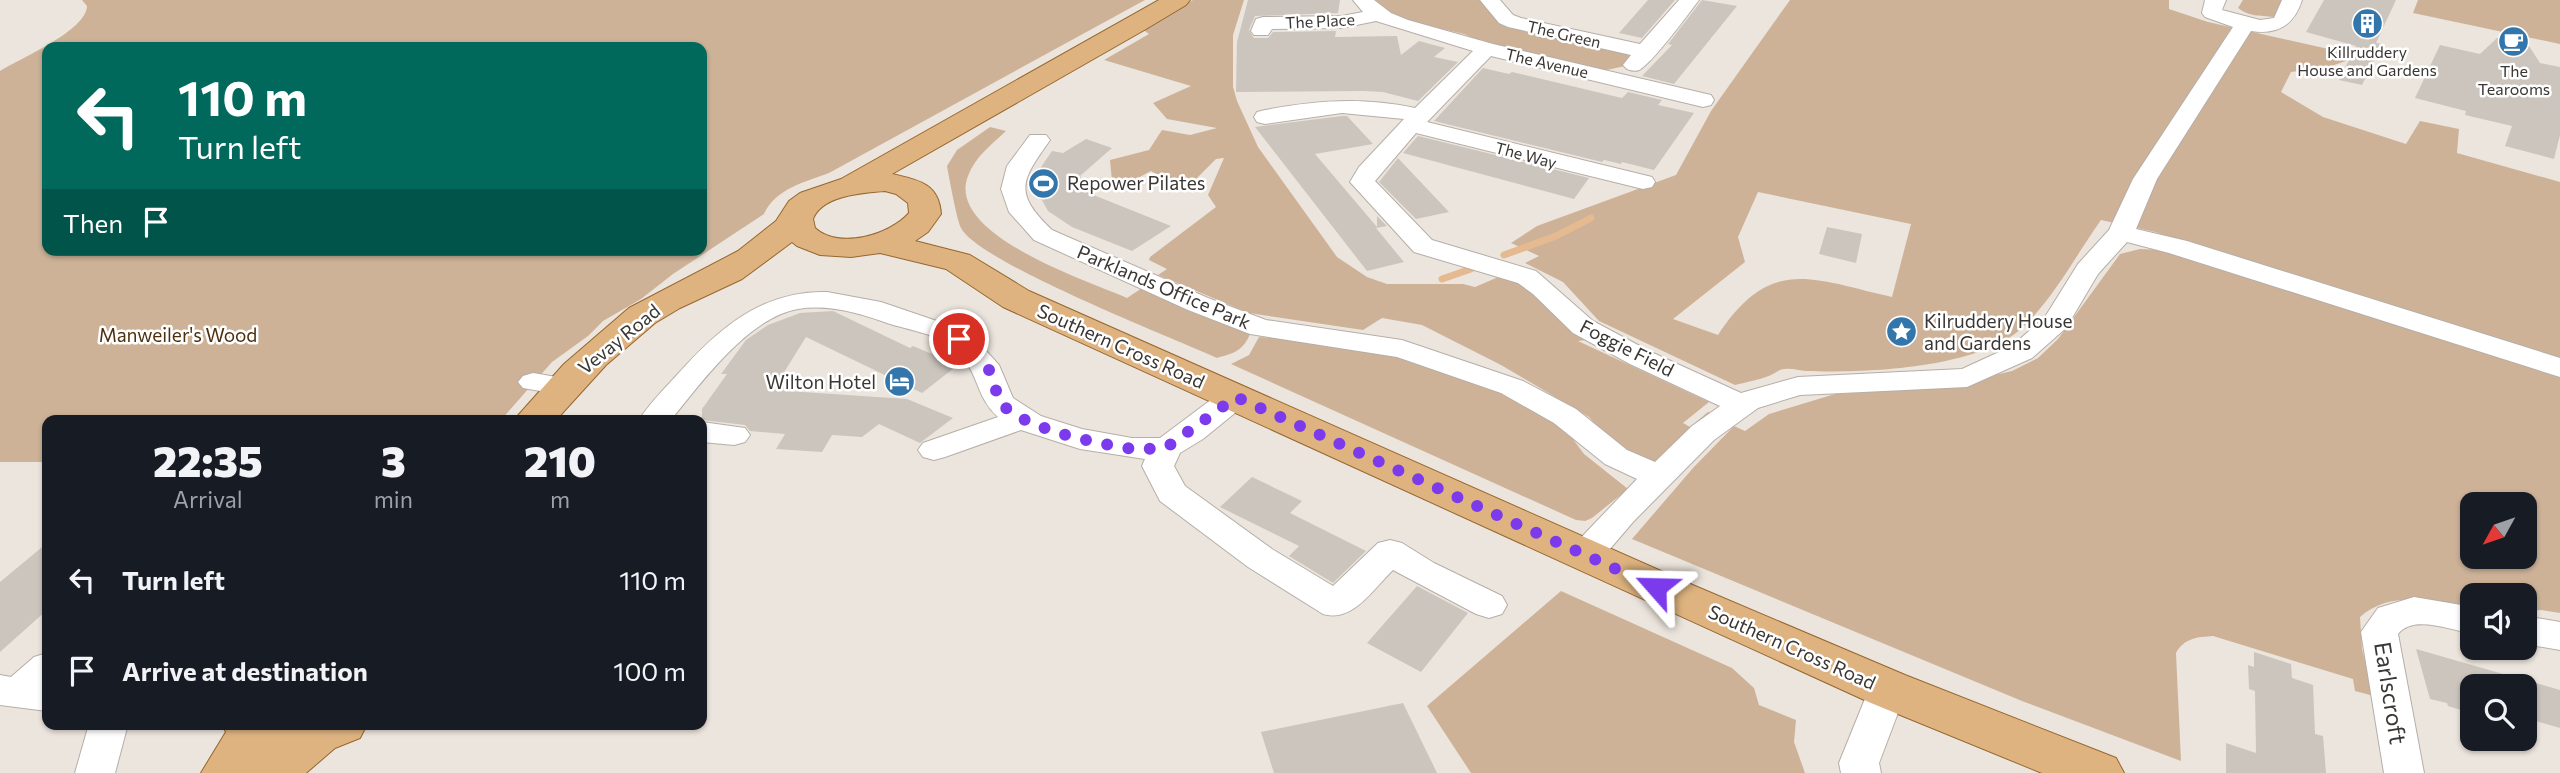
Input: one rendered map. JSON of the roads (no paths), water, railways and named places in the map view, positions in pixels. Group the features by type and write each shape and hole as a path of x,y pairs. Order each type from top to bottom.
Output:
{"main road":[{"path":"853,184 905,151 1177,0"},
{"path":"796,220 801,234 808,239 839,247 881,243 905,233 921,203 919,170 945,131"},
{"path":"853,184 885,182 921,203"},
{"name":"Vevay Road","path":"536,415 548,384 661,304 719,277 771,245 811,200 853,184"},
{"name":"Southern Cross Road","path":"921,203 958,262"},
{"name":"Southern Cross Road","path":"881,243 958,262 1016,299 1585,555 1888,689 2098,773"},
{"name":"Vevay Road","path":"719,277 839,247"},
{"path":"227,773 257,743 324,730"}],"street":[{"name":"The Green","path":"1490,0 1506,19 1515,23 1647,52"},
{"path":"1620,81 1689,0"},
{"path":"2216,0 2212,13 2266,28 2275,26 2286,18 2292,0"},
{"name":"The Place","path":"1262,24 1342,22 1369,7"},
{"name":"The Avenue","path":"1369,7 1392,22 1703,100"},
{"path":"1585,555 1621,514 1703,433 1740,404 1798,386 1966,378 2022,352 2056,322 2087,270 2121,233 2145,178 2245,24"},
{"name":"The Avenue","path":"1445,253 1423,246 1411,237 1362,182 1367,172 1481,46"},
{"name":"The Way","path":"1265,117 1298,104 1366,106 1624,185"},
{"name":"Parklands Office Park","path":"1038,140 1014,172 1012,183 1015,202 1024,219 1043,235 1198,304 1260,328 1402,349 1511,387 1565,416 1616,457 1661,477"},
{"path":"2121,233 2191,251 2560,369"},
{"name":"Foggie Field","path":"1445,253 1501,268 1539,284 1565,312 1610,344 1740,404"},
{"path":"658,415 706,360 748,324 784,304 820,300 879,310 959,339 989,370 1001,405 1023,419 1054,432 1094,442 1138,450 1167,447"},
{"path":"1236,397 1167,447 1158,466 1172,493 1260,558 1336,605 1390,552 1422,572 1489,605"},
{"path":"934,450 1023,419"},
{"path":"707,432 734,435"},
{"name":"Earlscroft","path":"2404,773 2379,632 2391,617 2414,610 2460,619"},
{"path":"2537,632 2560,636"},
{"path":"22,693 42,672"},
{"path":"1861,773 1859,763 1888,689"},
{"path":"95,773 107,730"}],"waterway":[{"path":"1504,255 1556,236 1591,218"},
{"path":"1442,279 1471,269"}],"place":[{"name":"Killruddery House and Gardens","path":"2367,23"},
{"name":"The Tearooms","path":"2514,42"},
{"name":"Repower Pilates","path":"1044,183"},
{"name":"Kilruddery House and Gardens","path":"1901,332"},
{"name":"Wilton Hotel","path":"899,382"}],"park label":[{"name":"Manweiler's Wood","path":"178,335"}]}
